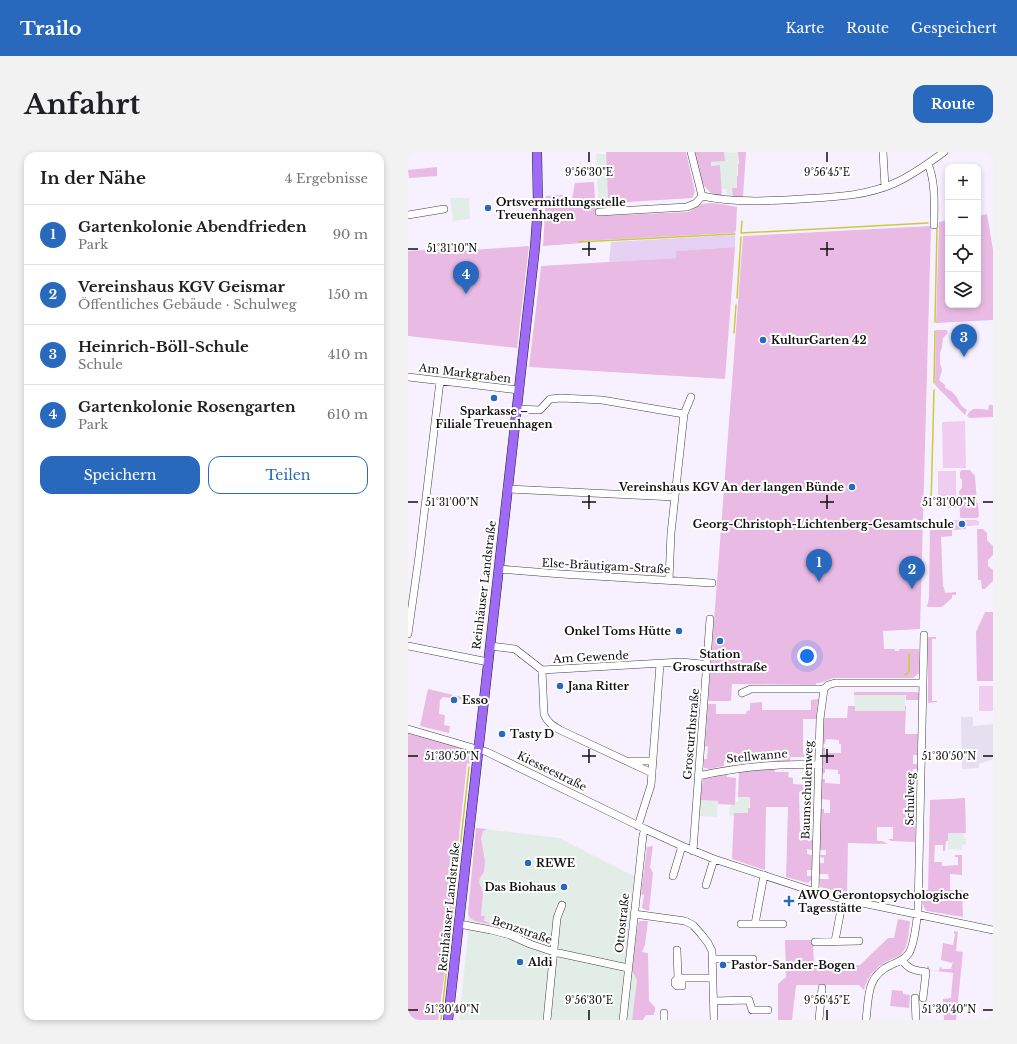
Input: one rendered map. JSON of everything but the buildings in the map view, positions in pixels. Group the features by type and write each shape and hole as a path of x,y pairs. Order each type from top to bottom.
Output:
{"main road":[{"name":"Reinhäuser Landstraße","path":"448,1020 535,247 538,206 537,152"}],"street":[{"path":"691,152 702,196"},
{"path":"883,152 885,187"},
{"path":"702,196 741,202 855,194 885,187 910,175 944,152"},
{"path":"928,164 934,190 934,225"},
{"path":"599,212 686,207 696,203 702,196"},
{"path":"408,215 444,209"},
{"name":"Am Markgraben","path":"408,377 519,390"},
{"path":"408,634 422,533 440,381"},
{"path":"668,580 674,497 684,414 691,397"},
{"path":"517,409 540,410 552,398 567,398 610,401 684,414"},
{"path":"507,489 674,497"},
{"name":"Else-Bräutigam-Straße","path":"499,569 712,583"},
{"name":"Groscurthstraße","path":"693,850 710,619"},
{"name":"Schulweg","path":"917,915 924,635"},
{"path":"408,646 488,662"},
{"name":"Am Gewende","path":"490,646 515,649 542,670 681,662 702,664"},
{"name":"Ottostraße","path":"623,1020 642,835 641,827 651,786 660,664"},
{"path":"542,670 544,714 546,720 560,730 652,773"},
{"path":"742,693 751,689 824,689 828,685 835,683 923,683"},
{"name":"Baumschulenweg","path":"815,892 820,719 824,689"},
{"name":"Kiesseestraße","path":"408,729 488,752 641,827 714,859 815,892 993,930"},
{"path":"625,760 653,761"},
{"name":"Stellwanne","path":"698,776 733,768 757,765 819,765"},
{"path":"673,876 682,846"},
{"path":"706,885 714,859"},
{"path":"755,924 764,875"},
{"path":"835,941 843,899"},
{"name":"Benzstraße","path":"547,1020 557,918 562,905"},
{"path":"634,914 680,919 690,923 708,943 712,951 713,959 714,1020"},
{"path":"866,1020 870,988 874,978 882,970 902,960 910,951 917,915"},
{"name":"Benzstraße","path":"459,924 510,935 554,952 628,968"},
{"path":"741,924 784,924"},
{"path":"815,942 859,941"},
{"path":"677,950 680,978 713,978"},
{"path":"713,959 753,959"},
{"path":"902,960 907,968 915,971 926,972 923,998"},
{"path":"818,1020 822,988"},
{"path":"915,998 916,1020"},
{"path":"714,1001 749,1000 752,1010 768,1010"}],"shaded area":[{"path":"606,152 686,152 695,192 692,198 613,203 613,208 611,209 607,205 606,200 608,200"},
{"path":"695,152 724,152 725,161 711,162 711,166 720,165 722,196 714,194 704,186 699,173"},
{"path":"724,152 738,153 737,188 733,197 727,196 726,189 721,189 720,165 711,166 711,162 724,161"},
{"path":"737,152 746,152 743,197 733,197 732,188 737,188 739,164"},
{"path":"596,154 606,154 608,200 598,201"},
{"path":"437,167 437,176 409,178 408,170"},
{"path":"594,182 596,216 688,212 702,204 711,203 737,207 736,231 734,233 582,241 582,243 543,246 546,196 563,195 563,200 572,199 575,183"},
{"path":"450,198 469,198 470,219 453,221"},
{"path":"987,214 993,250 993,320 936,323 939,222 945,221 945,308 981,308 981,215"},
{"path":"931,226 920,629 883,631 884,649 895,649 895,651 899,651 899,649 919,649 919,673 913,678 833,678 816,683 816,685 732,684 731,701 708,701 743,236"},
{"path":"735,235 735,247 677,251 677,258 609,262 611,242"},
{"path":"529,246 517,348 408,336 408,251 458,248 459,251"},
{"path":"735,247 725,379 529,367 541,266 676,258 676,251"},
{"path":"936,330 947,330 948,333 943,338 940,353 942,370 939,380 945,385 945,388 956,396 962,406 967,410 965,415 935,385"},
{"path":"989,405 993,405 993,417 970,418 967,416 973,409 988,410"},
{"path":"965,421 966,468 943,468 942,422"},
{"path":"962,470 970,470 975,476 979,516 977,518 960,517 959,491 962,488 960,472"},
{"path":"938,471 956,471 956,508 938,508"},
{"path":"976,520 979,522 979,525 966,526 966,529 952,530 952,536 941,537 943,587 945,593 956,592 956,595 952,595 952,598 942,607 927,607 929,597 930,526 933,521"},
{"path":"976,520 979,522 979,525 944,526 944,521"},
{"path":"977,529 983,529 987,533 987,540 993,546 993,555 988,560 988,566 993,570 993,581 985,589 982,589 981,580 978,580"},
{"path":"985,612 993,612 993,681 977,681 976,632"},
{"path":"928,637 936,637 936,639 932,639 932,701 937,702 928,703"},
{"path":"979,686 993,686 993,711 979,711"},
{"path":"428,689 466,698 466,700 443,697 440,700 439,714 445,715 444,725 450,726 449,733 420,726"},
{"path":"854,692 917,692 919,693 919,700 906,700 906,695 854,695"},
{"path":"854,695 905,695 905,711 855,711"},
{"path":"818,699 816,719 803,719 803,754 815,755 813,760 809,761 809,757 790,757 790,761 773,761 773,757 758,758 758,762 740,764 739,760 724,761 724,766 709,769 704,768 704,759 707,759 708,747 705,746 708,704 716,704 716,714 746,714 747,711 750,710 750,703 762,702 762,710 811,710 811,700"},
{"path":"848,706 855,706 855,711 905,711 906,706 905,734 918,734 917,755 913,755 913,764 917,764 917,769 913,769 912,777 917,777 917,782 912,783 912,791 916,791 916,796 912,796 912,805 916,805 915,842 891,841 888,839 893,839 893,827 877,827 877,841 882,841 888,844 848,843 847,894 820,887 819,879 829,879 828,874 819,874 819,863 824,863 824,858 820,857 820,855 826,855 826,850 820,850 821,809 824,809 824,813 830,813 830,800 821,799 822,779 825,779 825,783 840,784 840,774 838,774 838,770 825,769 825,773 822,774 823,748 825,748 825,753 841,753 841,744 839,744 839,740 826,739 825,744 823,743 824,718 847,718"},
{"path":"961,717 973,717 973,726 993,724 993,759 979,764 979,768 962,769"},
{"path":"408,731 461,747 468,753 470,764 467,763 457,855 452,923 438,1020 408,1020"},
{"path":"774,768 775,772 789,772 788,777 793,778 793,784 810,785 809,792 799,792 800,830 809,830 808,839 813,840 812,850 807,849 807,854 812,855 812,870 807,870 807,876 812,876 808,883 786,877 788,807 766,807 765,870 732,859 734,813 748,813 748,808 750,808 750,797 738,797 739,771"},
{"path":"727,773 727,777 736,778 735,805 718,804 718,801 700,800 703,779"},
{"path":"738,797 750,797 748,813 735,813 734,816 729,815 730,805 734,805 735,801 738,801"},
{"path":"965,798 966,833 948,833 948,841 946,841 945,851 943,851 943,845 935,845 934,862 942,862 942,866 958,865 958,857 955,857 955,855 962,855 962,875 950,874 950,890 962,890 963,917 927,911 923,905 923,892 928,889 930,800"},
{"path":"700,800 718,801 717,817 699,816"},
{"path":"476,828 559,838 634,876 630,914 638,920 632,971 637,980 632,1020 459,1020 468,934 468,913"},
{"path":"476,828 487,829 483,831 481,839 485,861 484,872 479,882 483,892 481,916 485,916 484,921 509,929 475,921 470,918 468,913"},
{"path":"948,833 964,833 966,844 962,845 962,850 948,849"},
{"path":"653,846 650,867 653,873 649,911 642,908 644,895 641,894 647,847"},
{"path":"898,919 910,922 905,950 900,955 882,964 874,971 868,979 864,990 859,985 797,985 792,1020 778,1020 778,984 786,977 785,940 813,940 814,966 860,965 888,938 894,938"},
{"path":"640,921 648,921 645,945 642,952 648,953 649,1001 655,1007 655,1012 654,1015 646,1015 643,1020 632,1020 637,980 632,971 638,923"},
{"path":"954,931 958,932 956,951 963,952 956,1020 944,1020 943,999 951,998 953,973 927,970 927,966 929,966 929,970 939,971 940,967 942,969 951,969 953,961 952,963 941,960 943,943 953,945 955,934"},
{"path":"892,990 903,991 903,994 910,995 909,1008 890,1006"}],"waterway":[{"path":"742,221 741,233 928,223"},
{"path":"935,322 937,228"},
{"path":"579,242 735,234"},
{"path":"737,298 741,237"},
{"path":"734,333 736,305"},
{"path":"934,383 935,331"},
{"path":"931,504 934,390"},
{"path":"905,675 909,672 909,654"},
{"path":"441,1020 469,767"}],"place":[{"name":"Ortsvermittlungsstelle Treuenhagen","path":"488,208"},
{"name":"Gartenkolonie Rosengarten","path":"466,294"},
{"name":"KulturGarten 42","path":"763,340"},
{"name":"Heinrich-Böll-Schule","path":"964,357"},
{"name":"Sparkasse – Filiale Treuenhagen","path":"494,398"},
{"name":"Vereinshaus KGV An der langen Bünde","path":"852,487"},
{"name":"Georg-Christoph-Lichtenberg-Gesamtschule","path":"962,524"},
{"name":"Gartenkolonie Abendfrieden","path":"819,582"},
{"name":"Vereinshaus KGV Geismar","path":"912,589"},
{"name":"Onkel Toms Hütte","path":"679,631"},
{"name":"Station Groscurthstraße","path":"720,641"},
{"name":"Jana Ritter","path":"560,686"},
{"name":"Esso","path":"454,700"},
{"name":"Tasty D","path":"502,734"},
{"name":"REWE","path":"528,863"},
{"name":"Das Biohaus","path":"564,887"},
{"name":"AWO Gerontopsychologische Tagesstätte","path":"789,901"},
{"name":"Aldi","path":"520,962"},
{"name":"Pastor-Sander-Bogen","path":"723,965"}]}
